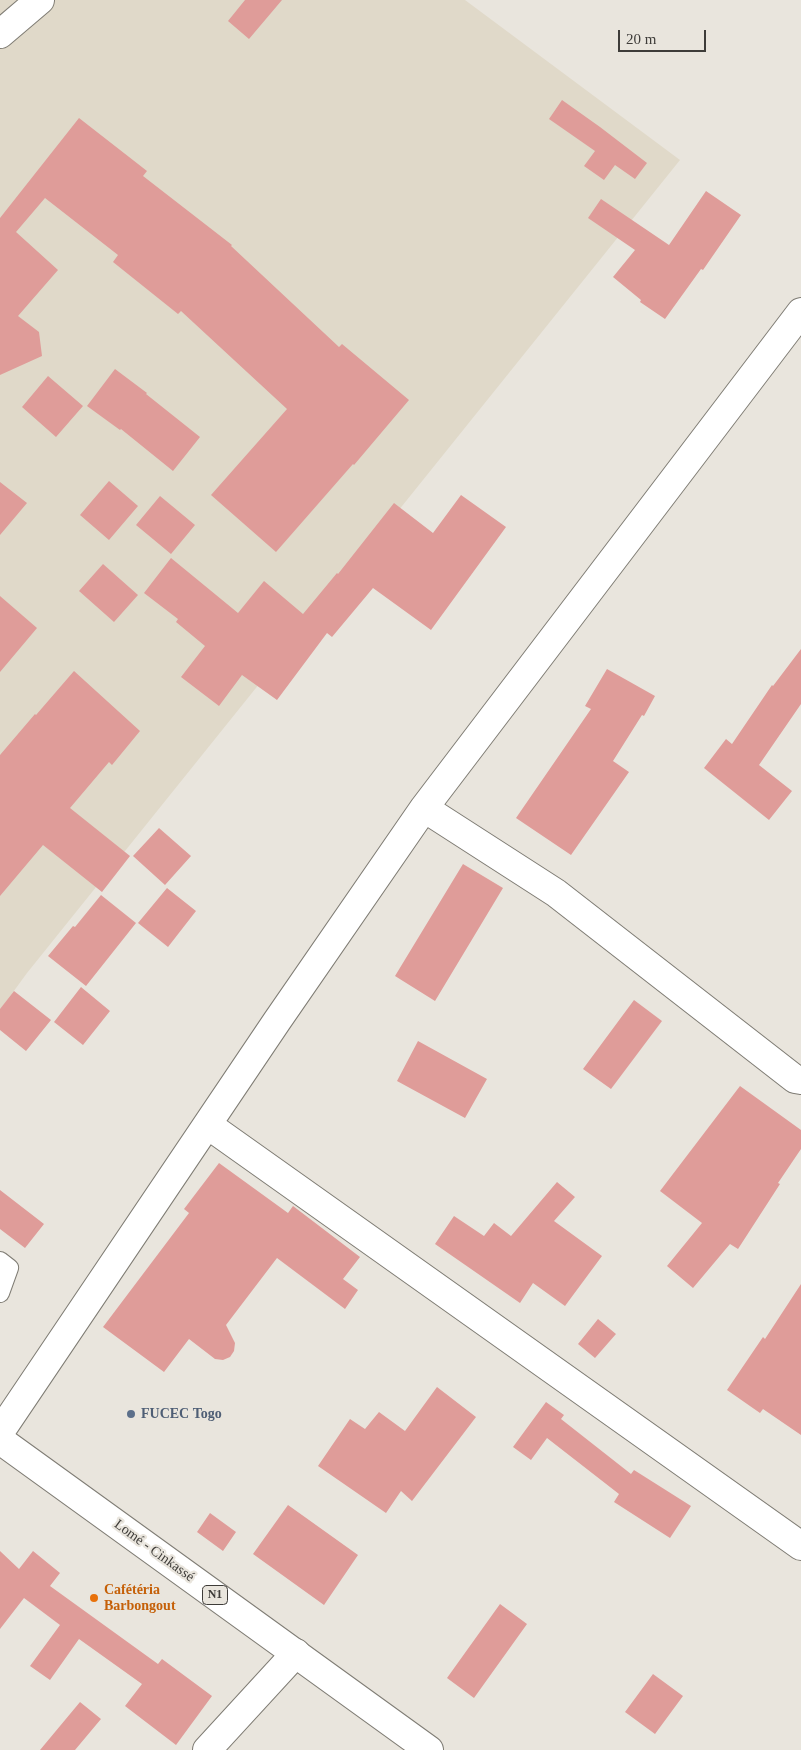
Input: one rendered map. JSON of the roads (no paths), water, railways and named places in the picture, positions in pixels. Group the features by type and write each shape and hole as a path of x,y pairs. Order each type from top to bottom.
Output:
{"main road":[{"path":"0,34 40,0"},
{"path":"0,1432 424,808 801,312"},
{"path":"424,808 556,892 795,1079 801,1080"},
{"path":"208,1124 801,1546"},
{"name":"Lomé - Cinkassé","path":"0,1440 429,1750"},
{"path":"207,1750 296,1653"}],"lane":[{"path":"0,1261 9,1268 0,1293"}],"place":[{"name":"FUCEC Togo","path":"131,1414"},
{"name":"Cafétéria Barbongout","path":"94,1598"}]}
